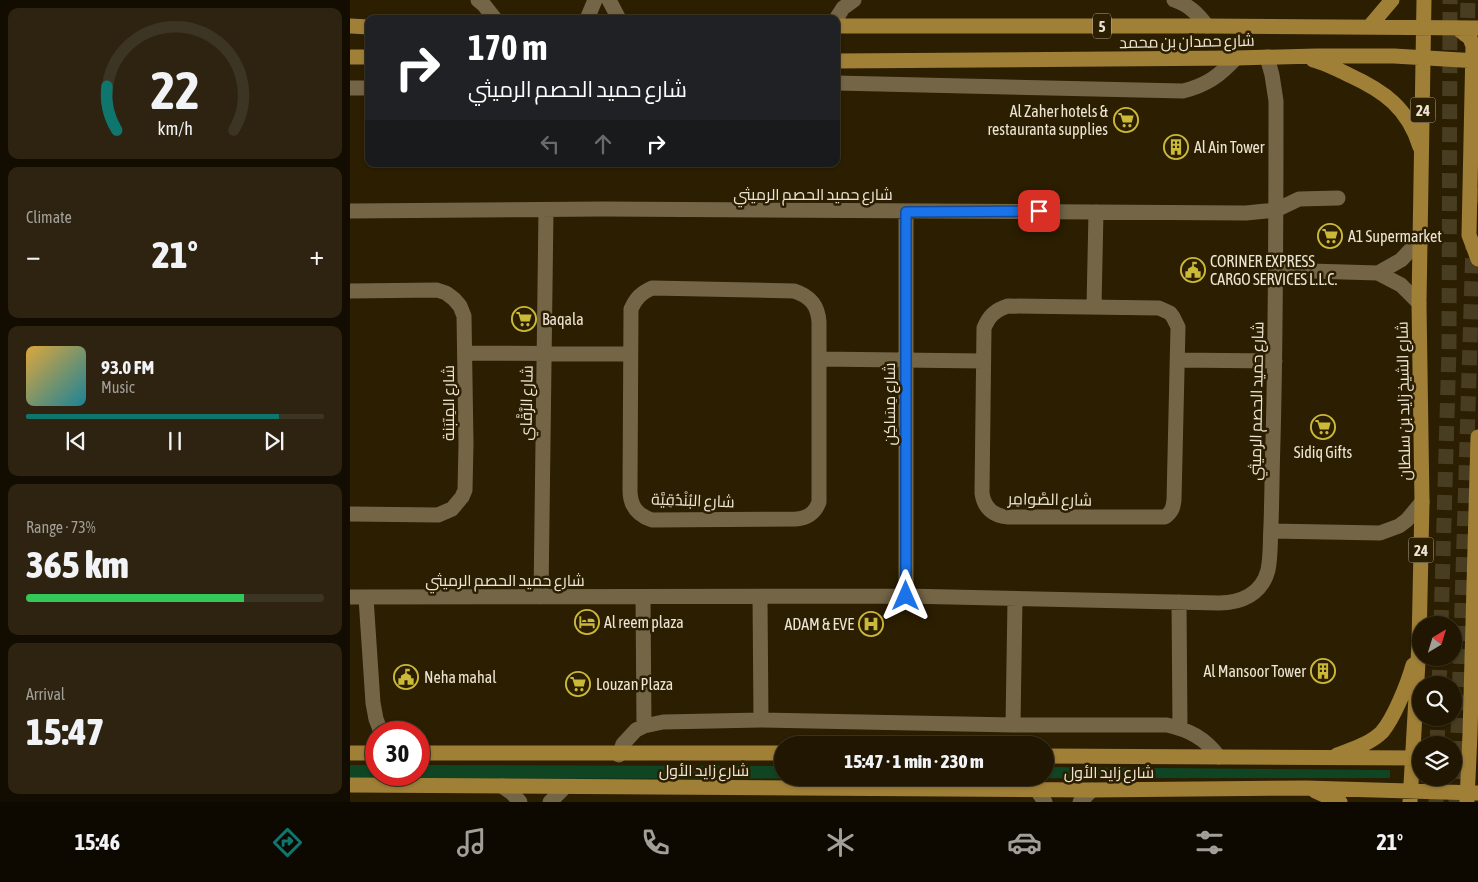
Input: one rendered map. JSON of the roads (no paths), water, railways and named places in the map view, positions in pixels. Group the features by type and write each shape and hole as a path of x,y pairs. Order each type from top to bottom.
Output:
{"main road":[{"path":"1369,27 1392,0"},
{"name":"شارع الشيخ زايد بن سلطان","path":"1420,616 1422,502 1419,241 1424,0"},
{"path":"350,26 365,27"},
{"name":"شارع حمدان بن محمد","path":"840,26 1478,28"},
{"path":"1457,28 1470,38 1474,46 1476,61 1472,95 1469,235 1478,259"},
{"path":"350,56 365,57"},
{"path":"1297,56 1316,60 1340,70 1363,81 1392,100 1410,124 1420,149 1422,163"},
{"name":"شارع حمدان بن محمد","path":"840,61 1297,56 1424,57 1476,61"},
{"path":"1471,796 1474,758 1478,437"},
{"path":"1331,758 1354,749 1382,732 1405,688 1412,666"},
{"name":"شارع الشيخ زايد بن سلطان","path":"1418,736 1419,666"},
{"path":"350,754 365,753"},
{"name":"شارع زايد الأول","path":"430,753 774,753"},
{"name":"شارع زايد الأول","path":"1054,756 1412,758"},
{"name":"شارع زايد الأول","path":"350,785 1092,790 1306,788 1410,796 1471,796"},
{"path":"1306,788 1340,802"}],"street":[{"path":"478,0 492,15"},
{"path":"588,15 595,0"},
{"path":"609,0 616,15"},
{"path":"839,15 843,8 852,1"},
{"name":"شارع حمدان بن محمد","path":"1179,1 1199,15 1207,26"},
{"name":"شارع حميد الحصم الرميثي","path":"350,598 906,596 1232,603 1244,599 1255,592 1263,582 1268,570 1271,531 1275,362 1276,101 1272,75 1266,57"},
{"path":"840,83 1183,91 1199,87 1213,80 1236,58"},
{"path":"350,88 365,88"},
{"name":"شارع حميد الحصم الرميثي","path":"350,211 1246,213 1276,210 1299,199 1338,198"},
{"name":"شارع الرَّقَّاي","path":"541,596 546,210"},
{"name":"شارع مِسَاكِن","path":"906,212 906,596"},
{"path":"1094,306 1096,212"},
{"path":"1378,273 1401,260 1419,241"},
{"path":"1276,270 1378,273 1401,285 1419,303"},
{"name":"شارع البُنْدُقِيَّة","path":"652,288 794,291 803,293 810,298 819,313 819,502 813,513 808,517 796,519 652,520 638,513 632,506 630,499 630,354 631,309 635,300 642,292 652,288"},
{"name":"شارع المِتبَنة","path":"350,291 436,290 446,293 454,298 464,316 466,352 465,490 458,504 438,515 350,514"},
{"name":"شارع الصَّوامِر","path":"1008,306 1094,306 1159,308 1174,317 1178,327 1178,360 1174,500 1173,509 1165,517 1008,517 992,513 984,504 982,492 984,328 987,320 1000,308 1008,306"},
{"path":"466,352 630,354"},
{"path":"819,359 983,361"},
{"path":"1178,360 1275,362"},
{"path":"1271,531 1380,533 1399,526 1407,520 1422,502"},
{"path":"643,597 644,726"},
{"path":"760,597 761,720"},
{"path":"366,598 373,703 377,721"},
{"path":"1013,725 1015,599"},
{"path":"1179,602 1180,728"},
{"path":"619,754 623,744 629,737 644,726 663,722 761,720 1013,725 1162,725 1180,728 1196,735 1205,741 1219,757"},
{"path":"502,786 520,802"},
{"path":"550,802 565,787"},
{"path":"1036,789 1045,802"},
{"path":"1080,802 1092,790"}],"tunnel":[{"path":"1441,616 1449,348 1450,0"},
{"path":"1467,41 1468,0"},
{"path":"1476,203 1478,178"},
{"path":"1456,802 1473,244"},
{"path":"1439,676 1440,666"},
{"path":"1437,736 1438,726"},
{"path":"1436,786 1436,802"}],"place":[{"name":"Al Zaher hotels & restauranta supplies","path":"1126,120"},
{"name":"Al Ain Tower","path":"1176,147"},
{"name":"A1 Supermarket","path":"1330,236"},
{"name":"CORINER EXPRESS CARGO SERVICES L.L.C.","path":"1193,270"},
{"name":"Baqala","path":"524,319"},
{"name":"Sidiq Gifts","path":"1323,427"},
{"name":"Al reem plaza","path":"587,622"},
{"name":"ADAM & EVE","path":"871,624"},
{"name":"Al Mansoor Tower","path":"1323,671"},
{"name":"Neha mahal","path":"406,677"},
{"name":"Louzan Plaza","path":"578,684"}]}
